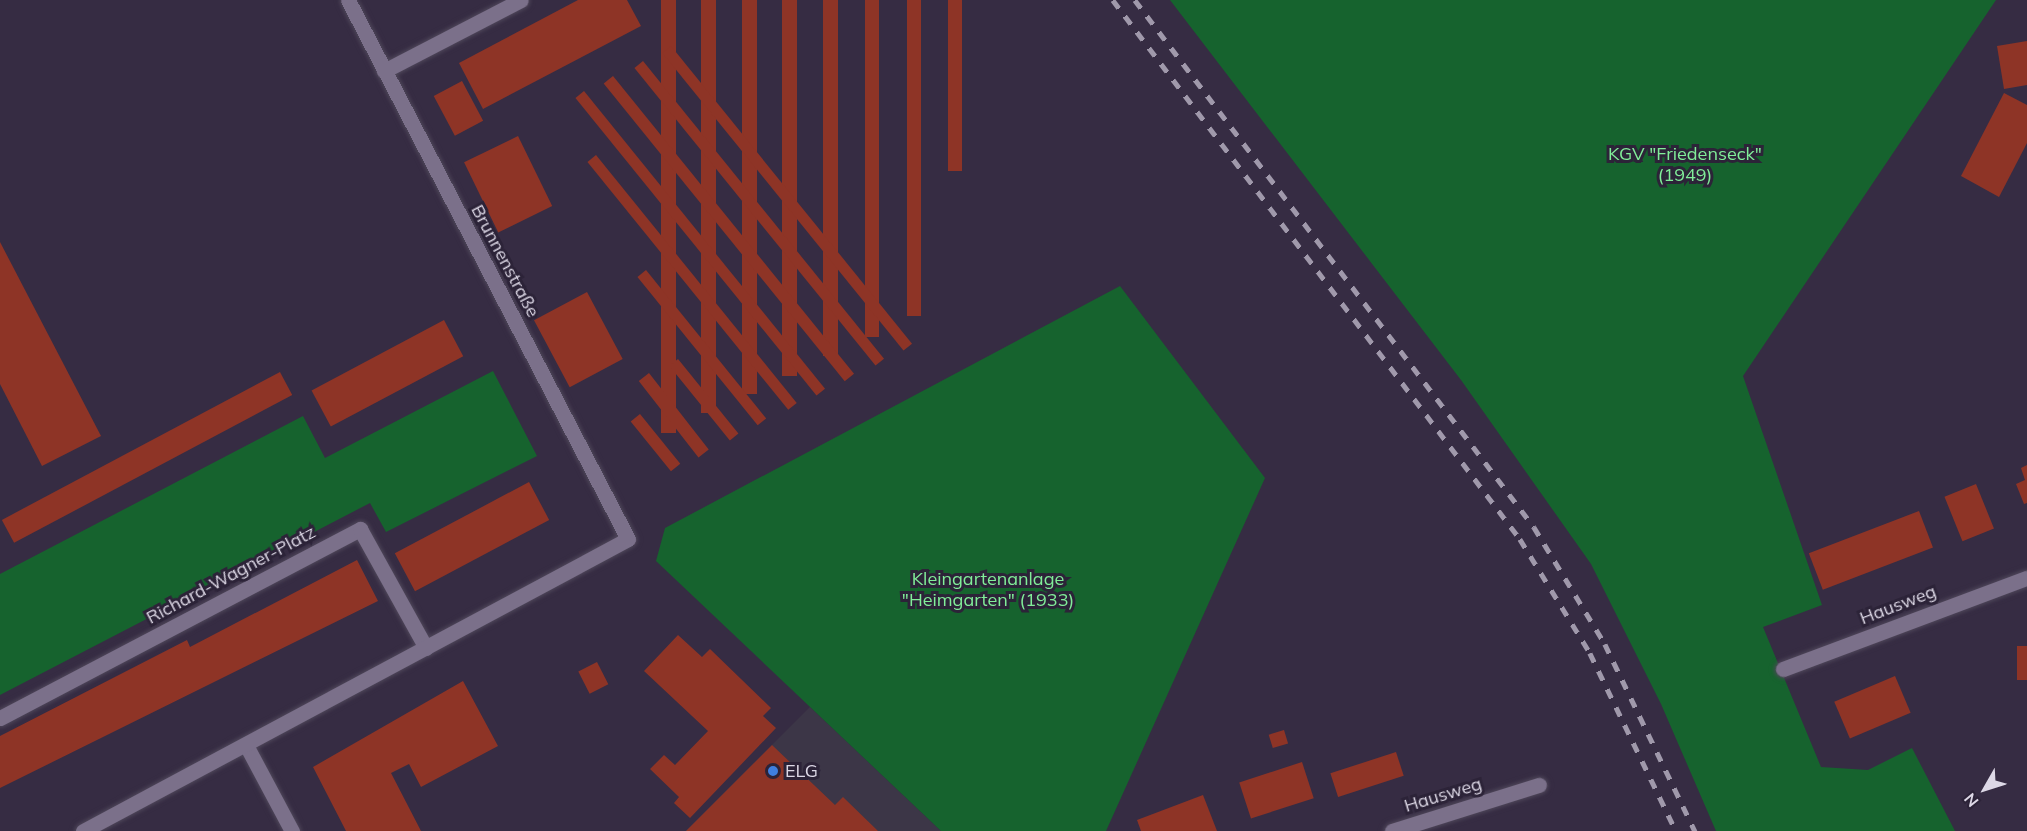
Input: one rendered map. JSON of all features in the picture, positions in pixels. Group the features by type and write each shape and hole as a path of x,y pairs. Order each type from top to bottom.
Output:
{"street":[{"name":"Brunnenstraße","path":"348,0 628,539 426,648"},
{"path":"384,71 520,0"},
{"name":"Richard-Wagner-Platz","path":"0,718 360,529 426,648"},
{"name":"Hausweg","path":"1783,669 2027,578"},
{"path":"83,831 426,648"},
{"path":"246,745 292,831"},
{"name":"Hausweg","path":"1392,831 1539,785"}],"shaded area":[{"path":"810,707 941,831 686,831"}],"green space":[{"name":"KGV \"Friedenseck\" (1949)","path":"1170,0 1996,0 1743,376 1822,605 1763,627 1821,767 1868,770 1912,748 1955,831 1716,831 1661,704 1591,564 1461,380"},
{"name":"Kleingartenanlage \"Heimgarten\" (1933)","path":"1120,286 1265,478 1106,831 941,831 656,561 665,528"},
{"path":"493,371 537,456 386,532 370,503 0,695 0,574 303,416 325,458"}],"building":[{"path":"578,0 627,0 641,26 483,109 459,63"},
{"path":"661,0 676,0 676,433 661,433"},
{"path":"701,0 716,0 716,413 701,413"},
{"path":"742,0 757,0 757,394 742,394"},
{"path":"782,0 797,0 797,376 782,376"},
{"path":"823,0 838,0 838,356 823,356"},
{"path":"865,0 879,0 879,337 865,337"},
{"path":"907,0 921,0 921,316 907,316"},
{"path":"948,0 962,0 962,171 948,171"},
{"path":"2027,41 2027,85 2004,89 1997,46"},
{"path":"671,46 912,344 903,351 662,53"},
{"path":"643,61 884,359 875,366 634,68"},
{"path":"613,76 854,374 845,381 604,84"},
{"path":"462,81 483,121 455,136 434,96"},
{"path":"584,91 825,389 816,396 575,98"},
{"path":"2004,93 2027,105 2027,143 1999,197 1961,176"},
{"path":"518,136 552,206 498,232 464,162"},
{"path":"596,155 797,403 788,410 587,162"},
{"path":"0,242 101,436 42,466 0,384"},
{"path":"646,270 766,418 758,425 637,277"},
{"path":"587,292 623,359 570,387 534,320"},
{"path":"444,320 463,356 331,427 312,390"},
{"path":"678,359 738,434 730,441 669,366"},
{"path":"280,372 292,395 14,543 2,520"},
{"path":"649,373 709,449 698,457 639,381"},
{"path":"640,414 680,464 671,471 631,422"},
{"path":"2027,465 2027,503 2024,504 2016,484 2025,480 2021,468"},
{"path":"529,482 549,520 415,591 395,553"},
{"path":"1976,484 1994,529 1962,541 1944,497"},
{"path":"1919,511 1933,547 1823,590 1809,553"},
{"path":"357,560 378,601 0,788 0,736 187,640 190,647"},
{"path":"678,635 702,657 710,649 771,708 763,716 776,728 690,818 674,803 679,797 650,769 664,755 675,765 708,731 644,671"},
{"path":"2017,646 2027,646 2027,680 2017,680"},
{"path":"597,662 608,684 590,694 578,672"},
{"path":"1895,676 1911,713 1850,739 1834,702"},
{"path":"463,681 498,746 421,787 409,764 391,773 421,831 346,831 313,767"},
{"path":"1284,730 1288,743 1273,748 1269,735"},
{"name":"ELG","path":"772,745 835,805 843,797 878,831 686,831"},
{"path":"1396,752 1404,776 1338,797 1330,773"},
{"path":"1302,762 1314,798 1251,819 1239,782"},
{"path":"1203,795 1217,831 1141,831 1137,820"}],"railway":[{"path":"1113,0 1520,539 1590,653 1676,831"},
{"path":"1135,0 1534,527 1605,644 1695,831"}],"place":[{"name":"ELG","path":"773,771"}]}
